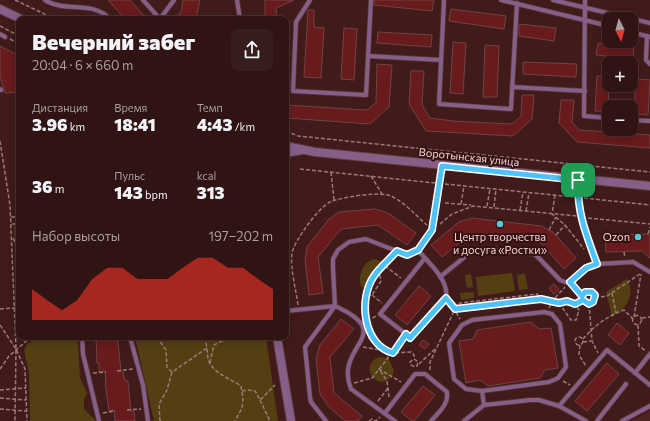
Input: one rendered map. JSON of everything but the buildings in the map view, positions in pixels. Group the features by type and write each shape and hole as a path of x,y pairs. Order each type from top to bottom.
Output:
{"street":[{"path":"0,9 16,17"},
{"name":"Воротынская улица","path":"289,147 302,150 442,166 650,186"},
{"path":"289,152 302,150"},
{"path":"278,340 291,421"}],"lane":[{"path":"45,0 57,5 97,9 106,16"},
{"path":"143,0 157,16"},
{"path":"162,16 174,0"},
{"path":"237,0 240,16"},
{"path":"310,0 296,22 293,91 366,95 371,0"},
{"path":"444,0 439,104 511,109 517,3"},
{"path":"501,0 602,24"},
{"path":"554,0 650,23"},
{"path":"584,0 584,116 602,117"},
{"path":"0,34 5,37"},
{"path":"638,34 649,37 646,60 650,64"},
{"path":"368,56 441,60"},
{"path":"512,87 585,91"},
{"path":"638,120 650,121"},
{"path":"326,421 311,402 305,347 335,306 333,259 338,250 349,242 366,238 407,255 418,250 432,230 442,166"},
{"path":"578,180 577,198 580,217 597,264"},
{"path":"440,277 472,251 481,249 535,254 560,280 565,282 570,282 586,268 597,264 632,262 650,272"},
{"path":"418,250 425,258 440,277 446,286 446,298 410,338 380,314 425,258"},
{"path":"289,311 335,306 347,312 361,323 365,329 363,339 349,360 347,372 349,384 351,389 395,421"},
{"path":"547,312 557,318 560,324 566,367 558,378 549,382 482,392 466,389 454,379 449,343 462,324 472,320 547,312"},
{"path":"82,340 83,354 99,421"},
{"path":"131,340 139,369 147,408 148,421"},
{"path":"559,406 607,350 650,385"},
{"path":"635,373 650,354"},
{"path":"384,413 415,374 425,374 447,392 448,397 445,404 431,421"},
{"path":"597,421 626,384"},
{"path":"482,392 484,405"},
{"path":"464,421 484,405 539,400 559,406 586,421"},
{"path":"622,421 650,406"}],"path":[{"path":"15,0 49,16"},
{"path":"0,26 16,34"},
{"path":"5,37 16,42"},
{"path":"289,132 298,136 650,172"},
{"path":"0,141 12,224 16,349 15,421"},
{"path":"300,169 650,205"},
{"path":"332,172 334,201"},
{"path":"371,176 382,194"},
{"path":"461,204 464,186"},
{"path":"487,207 490,188"},
{"path":"494,208 496,189"},
{"path":"520,210 523,192"},
{"path":"526,211 529,193"},
{"path":"555,195 552,214 565,225 585,249"},
{"path":"437,202 473,206"},
{"path":"11,217 16,217"},
{"path":"549,230 556,217"},
{"path":"556,235 565,225"},
{"path":"648,234 650,227"},
{"path":"12,237 16,242"},
{"path":"349,384 372,378 388,358 387,351 371,336 365,310 366,297 374,276 385,266 397,251"},
{"path":"385,266 406,282"},
{"path":"366,297 372,295 381,281 379,271"},
{"path":"600,358 592,341 589,304 595,298 612,293 641,274 634,318 635,324 638,325"},
{"path":"547,312 553,300 570,282 582,296 583,300 589,304"},
{"path":"582,296 588,291 595,295 595,298"},
{"path":"612,293 616,313"},
{"path":"429,377 430,362 455,309 460,303 536,294 541,299"},
{"path":"372,295 386,306"},
{"path":"446,298 455,309 462,324"},
{"path":"455,309 541,299 553,300 559,303 571,320 576,320 579,316 579,310 575,304 567,301 559,303"},
{"path":"575,304 583,300"},
{"path":"0,309 15,308"},
{"path":"589,371 579,355 580,345 590,330 616,313 624,310 634,318"},
{"path":"361,323 380,314"},
{"path":"634,318 640,316 642,318 650,317"},
{"path":"642,318 640,324 638,325 639,346 650,354"},
{"path":"0,325 16,349 26,369 27,421"},
{"path":"393,353 406,334"},
{"path":"580,345 576,342 577,338 579,337 583,340 592,341"},
{"path":"0,370 16,349 27,340"},
{"path":"159,340 166,350 167,368 172,372"},
{"path":"205,340 210,363 213,369 241,386 244,398 242,408 235,420 231,421"},
{"path":"210,363 214,345 224,340"},
{"path":"357,347 393,353 411,352 418,364"},
{"path":"160,421 159,404 167,390 172,372 207,348"},
{"path":"414,359 410,362 411,365 415,367 436,348"},
{"path":"117,371 139,369"},
{"path":"379,370 406,385"},
{"path":"379,370 387,382 390,405"},
{"path":"88,374 106,372"},
{"path":"558,378 575,388"},
{"path":"260,400 275,385"},
{"path":"0,390 26,388"},
{"path":"374,406 388,388"},
{"path":"242,391 255,391 270,421"},
{"path":"0,398 26,400"},
{"path":"126,410 147,408"},
{"path":"0,409 26,412"},
{"path":"98,413 115,411"},
{"path":"369,421 372,418 376,421"}],"shaded area":[{"path":"16,222 16,291 14,228"},
{"path":"374,259 384,262 364,288 360,283 361,271 366,263"},
{"path":"512,273 515,291 478,296 476,277"},
{"path":"525,273 528,289 519,290 517,275"},
{"path":"471,274 473,287 467,288 465,275"},
{"path":"627,279 630,285 630,297 622,310 612,317 606,292"},
{"path":"474,292 474,298 461,300 460,293"},
{"path":"38,340 76,340 78,343 80,378 87,393 84,400 84,409 96,421 30,421 29,373 24,350 28,343"},
{"path":"136,340 266,340 278,421 154,421"},
{"path":"379,357 388,358 394,370 392,377 384,382 374,379 370,372 371,363"},
{"path":"650,411 650,421 632,421"}],"place":[{"name":"Центр творчества и досуга «Ростки»","path":"500,224"},
{"name":"Ozon","path":"638,237"}],"route":[{"path":"442,166 578,180 577,198 580,217 597,264 586,268 570,282 582,296 585,292 592,292 595,295 593,302 589,304 583,300 575,304 567,301 559,303 553,300 541,299 455,309 446,298 410,338 406,334 393,353 387,351 371,336 365,310 369,287 374,276 385,266 397,251 407,255 418,250 432,230 442,166"}]}
